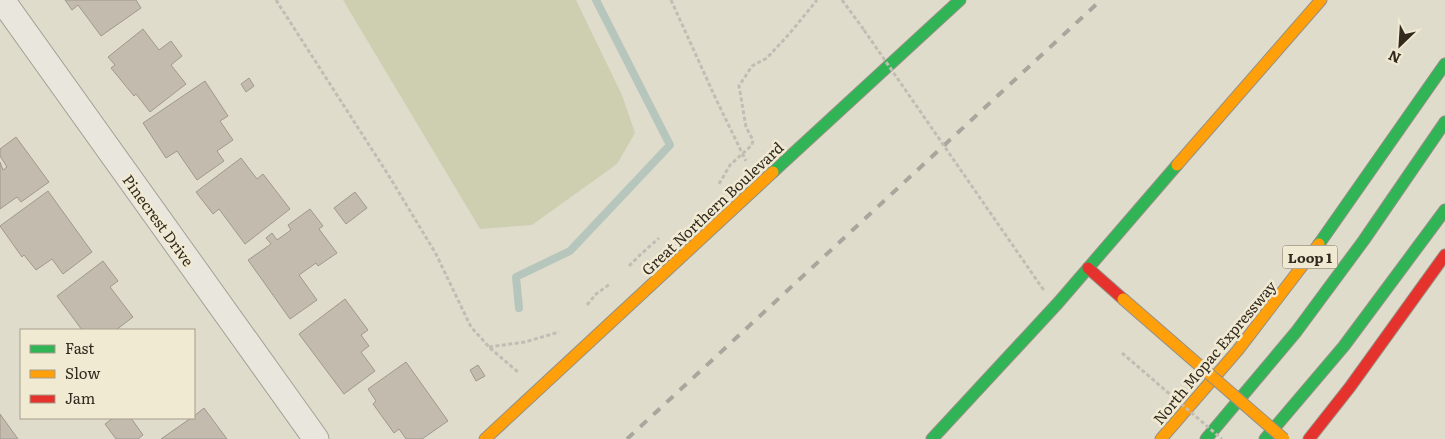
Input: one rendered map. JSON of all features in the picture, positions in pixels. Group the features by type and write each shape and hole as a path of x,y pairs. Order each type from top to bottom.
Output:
{"main road":[{"name":"Great Northern Boulevard","path":"485,439 960,0"},
{"path":"932,439 1088,268 1321,0"},
{"name":"North Mopac Expressway","path":"1161,439 1260,324 1334,224 1445,64"},
{"path":"1206,439 1296,332 1364,240 1445,122"},
{"path":"1265,439 1344,346 1445,210"},
{"path":"1309,439 1350,387 1445,254"},
{"path":"1088,268 1284,439"}],"street":[{"name":"Pinecrest Drive","path":"2,0 316,439"}],"path":[{"path":"276,0 390,176 436,254 472,327 488,347 539,389"},
{"path":"671,1 715,97 743,152 752,145 753,140 746,127 739,86 752,66 767,58 817,0"},
{"path":"842,0 1045,292"},
{"path":"488,347 525,342 562,332"},
{"path":"1122,353 1222,439"}],"green space":[{"path":"343,0 576,0 622,95 635,133 617,164 532,225 480,229"}],"building":[{"path":"65,0 136,0 141,8 101,36 78,5 72,10"},
{"path":"143,29 159,50 171,41 182,56 171,65 186,84 150,112 111,68 115,65 108,57"},
{"path":"249,78 254,86 246,92 241,84"},
{"path":"205,81 228,116 220,121 233,140 217,151 224,161 197,180 177,151 166,158 143,123"},
{"path":"16,137 49,182 21,202 17,197 0,209 0,162 3,170 7,167 0,156 0,149"},
{"path":"241,158 257,179 263,174 290,209 245,244 219,209 213,214 196,192"},
{"path":"48,191 92,252 63,274 52,259 36,270 24,255 22,257 0,226"},
{"path":"355,192 367,208 346,224 334,208"},
{"path":"310,209 323,226 319,229 337,253 318,266 316,263 299,275 317,300 290,319 248,260 271,244 266,238 272,233 277,240 291,230 288,225"},
{"path":"103,261 118,281 110,287 133,317 117,329 81,329 57,296"},
{"path":"345,299 368,330 361,335 369,346 361,352 375,371 344,394 299,334"},
{"path":"406,362 448,421 422,439 406,439 399,429 394,433 373,404 376,401 368,389"},
{"path":"478,365 485,376 476,381 470,370"},
{"path":"204,408 227,439 161,439 190,419 195,419 195,415"},
{"path":"0,414 18,439 0,439"},
{"path":"112,419 132,419 143,435 138,439 116,439 105,424"}],"waterway":[{"path":"519,308 516,277 570,251 670,145 596,0"}],"railway":[{"path":"627,439 1101,0"}],"traffic: fast":[{"path":"773,172 960,0"},
{"path":"1319,244 1445,64"},
{"path":"1206,439 1296,332 1364,240 1445,122"},
{"path":"932,439 1058,303 1177,165"},
{"path":"1265,439 1344,346 1445,210"}],"traffic: slow":[{"path":"1177,165 1321,0"},
{"path":"485,439 773,172"},
{"path":"1161,439 1238,350 1319,244"},
{"path":"1123,299 1284,439"}],"traffic: jam":[{"path":"1309,439 1350,387 1445,255"},
{"path":"1088,268 1123,299"}]}
